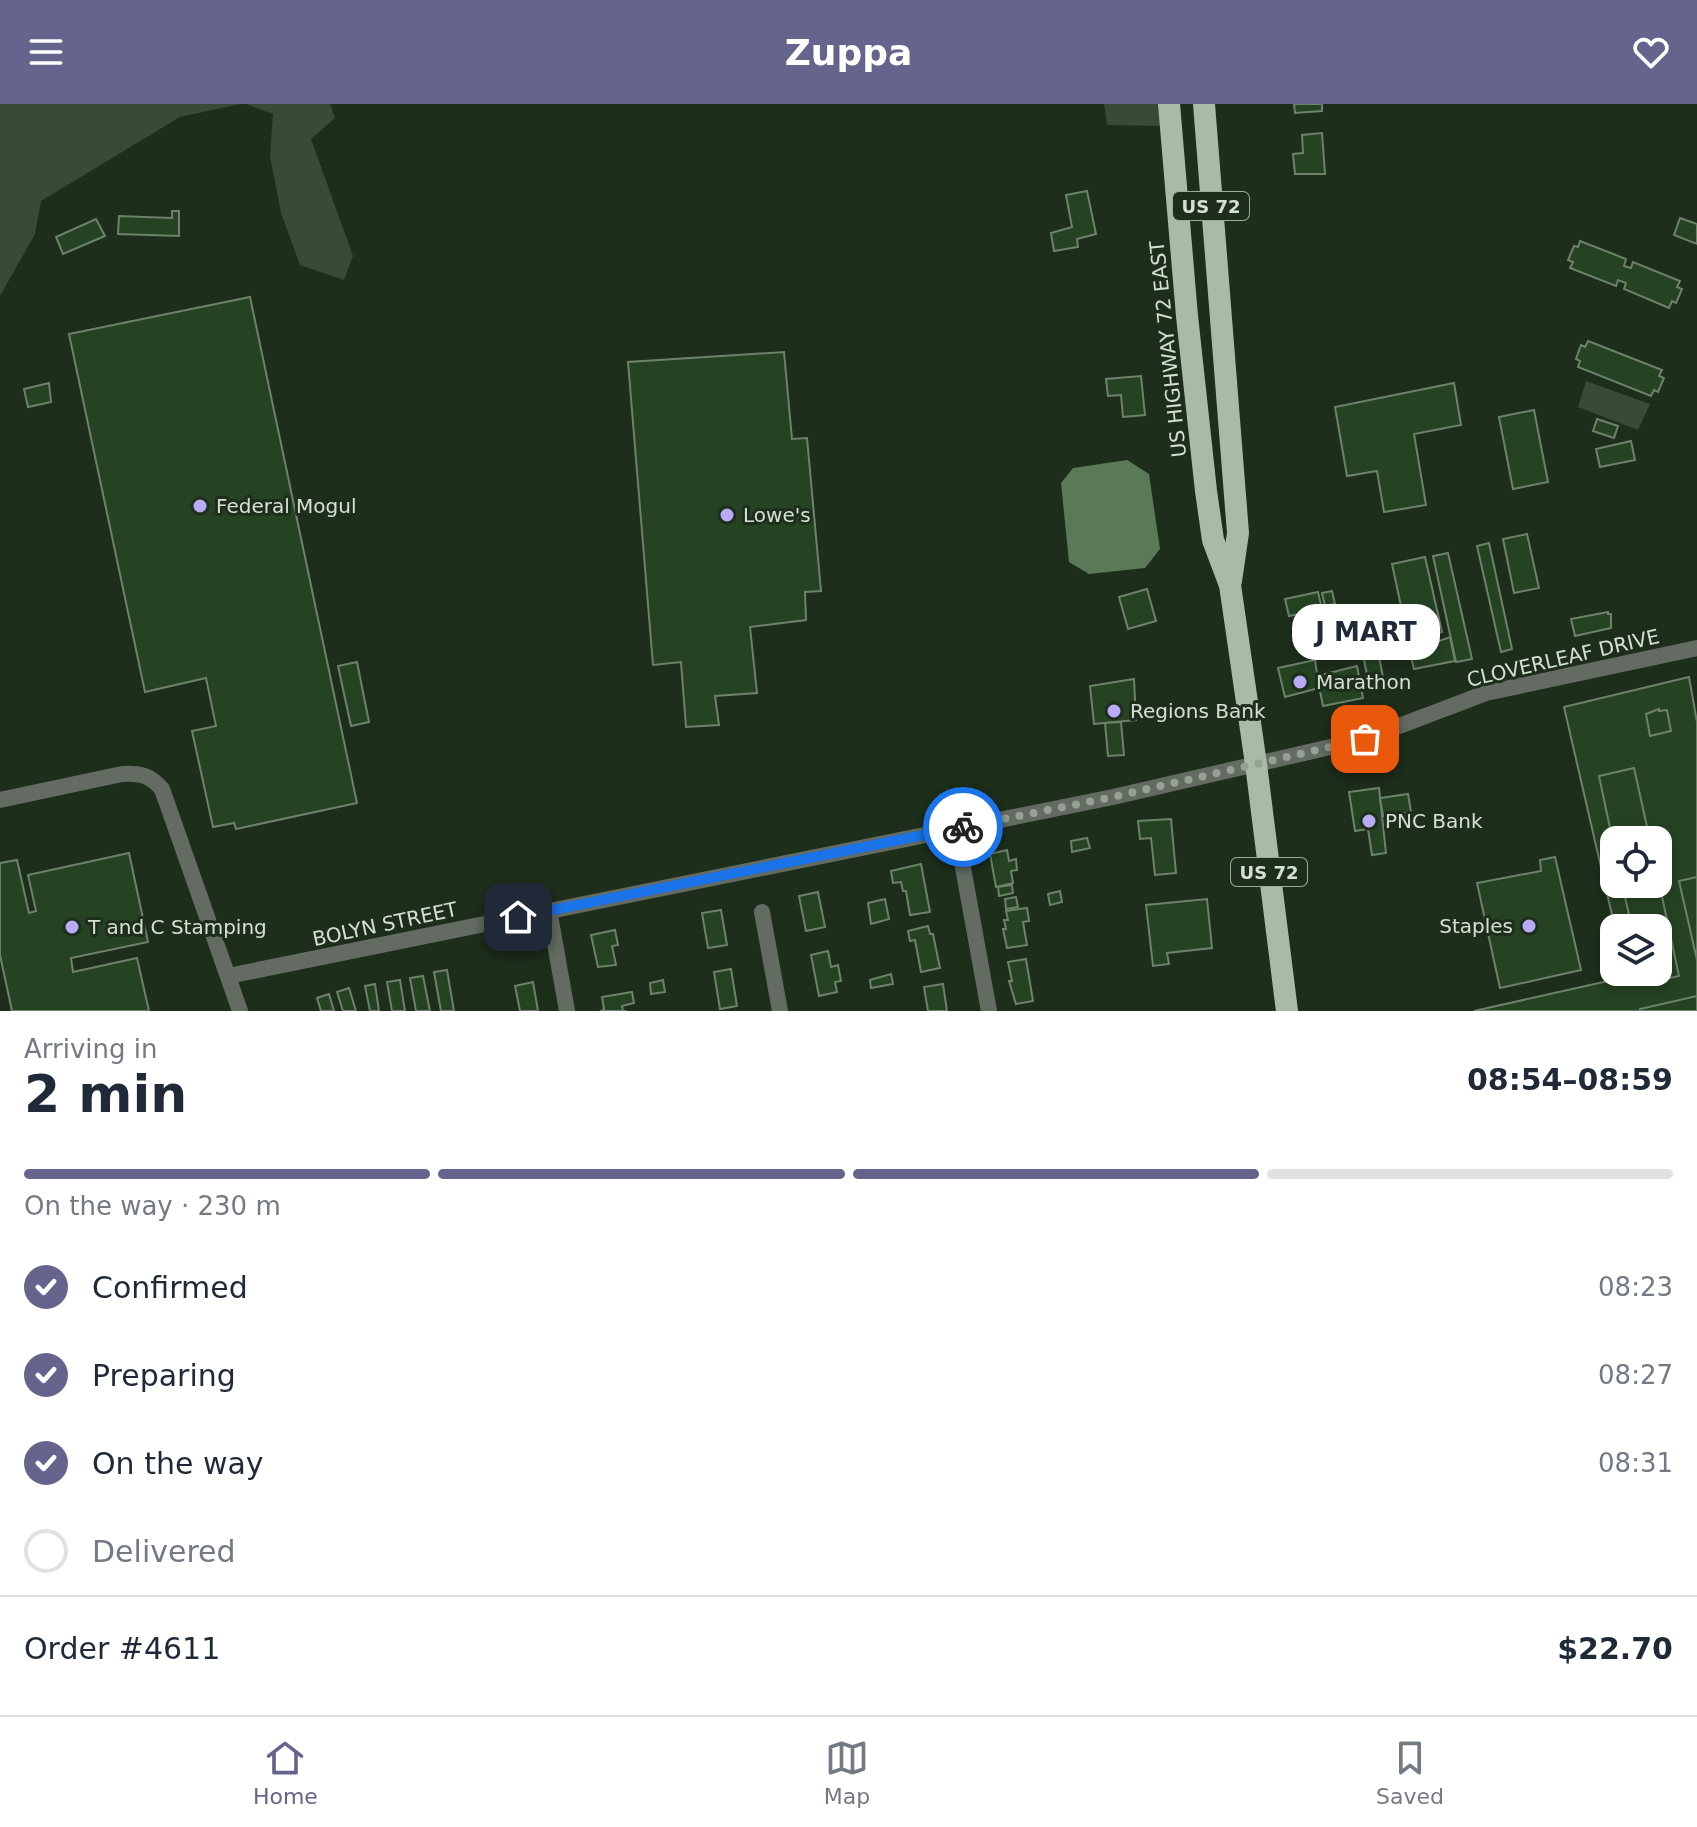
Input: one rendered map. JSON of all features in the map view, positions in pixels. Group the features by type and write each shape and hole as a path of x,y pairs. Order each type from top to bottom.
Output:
{"highway":[{"name":"US HIGHWAY 72 EAST","path":"1169,104 1206,491 1213,540 1230,585 1287,1011"},
{"name":"US HIGHWAY 72 EAST","path":"1204,104 1238,533 1230,585"}],"street":[{"name":"CLOVERLEAF DRIVE","path":"1256,764 1365,739 1486,693 1697,648"},
{"name":"BOLYN STREET","path":"228,976 956,829 1256,764"},
{"path":"0,800 122,774 137,773 152,777 162,789 240,1011"},
{"path":"956,829 989,1011"},
{"path":"549,910 567,1011"},
{"path":"762,912 780,1011"}],"shaded area":[{"path":"0,104 240,104 180,117 41,201 35,234 0,296"},
{"path":"246,104 330,104 335,118 311,139 353,256 344,280 300,265 281,213 270,156 273,114"},
{"path":"1104,104 1161,104 1163,126 1107,125"},
{"path":"1586,381 1650,404 1638,430 1578,407"},
{"path":"1127,460 1149,474 1160,549 1145,568 1089,574 1069,562 1061,483 1073,468"}],"building":[{"path":"1294,104 1322,104 1322,111 1295,113"},
{"path":"1322,133 1325,174 1295,174 1293,154 1303,153 1302,135"},
{"path":"1087,191 1096,234 1077,239 1078,247 1054,251 1051,233 1072,227 1066,195"},
{"path":"172,211 179,211 179,236 118,234 119,216 172,218"},
{"path":"1680,218 1697,224 1697,244 1674,235"},
{"path":"96,219 105,236 63,254 56,237"},
{"path":"1580,241 1626,259 1624,266 1631,268 1633,262 1680,281 1677,287 1682,289 1676,303 1672,301 1669,308 1624,289 1626,283 1618,280 1616,286 1570,268 1573,262 1568,260 1574,246 1578,247"},
{"name":"Federal Mogul","path":"250,297 357,803 236,829 234,823 213,827 192,731 216,726 206,678 145,692 69,334"},
{"path":"1588,341 1662,370 1659,376 1664,378 1658,392 1654,390 1651,396 1578,367 1580,361 1576,359 1581,345 1585,347"},
{"name":"Lowe's","path":"784,352 792,439 807,438 821,591 805,592 806,620 750,627 757,693 715,696 719,725 686,727 681,662 653,665 628,362"},
{"path":"1141,376 1145,415 1123,417 1121,395 1108,396 1106,379"},
{"path":"49,383 51,402 28,407 24,389"},
{"path":"1454,383 1461,425 1414,434 1426,505 1384,512 1377,471 1347,476 1335,407"},
{"path":"1534,410 1548,482 1513,489 1499,417"},
{"path":"1597,419 1618,426 1614,438 1593,431"},
{"path":"1631,441 1635,460 1600,467 1596,449"},
{"path":"1527,534 1539,588 1514,593 1503,539"},
{"path":"1489,543 1512,649 1501,652 1477,546"},
{"path":"1448,553 1472,659 1456,662 1433,556"},
{"path":"1425,557 1442,632 1408,639 1392,564"},
{"path":"1147,589 1156,621 1128,629 1119,597"},
{"path":"1332,591 1335,604 1325,606 1322,593"},
{"path":"1318,592 1322,609 1289,616 1285,599"},
{"path":"1611,614 1611,628 1575,636 1571,619"},
{"path":"1450,637 1455,661 1414,669 1408,645 1433,640 1434,643"},
{"path":"1377,646 1383,677 1368,680 1362,650"},
{"name":"Marathon","path":"1315,660 1319,688 1285,697 1278,668"},
{"path":"357,662 369,722 351,726 338,666"},
{"path":"1357,666 1363,698 1323,706 1317,676"},
{"path":"1689,677 1697,722 1697,1011 1474,1011 1600,983 1600,986 1672,986 1672,914 1612,914 1608,898 1672,898 1672,826 1600,826 1600,863 1564,707"},
{"name":"Regions Bank","path":"1134,679 1136,720 1094,724 1090,686"},
{"path":"1659,709 1667,710 1671,731 1650,736 1646,714"},
{"path":"1121,722 1124,755 1108,756 1105,723"},
{"path":"1634,768 1647,826 1610,826 1599,776"},
{"name":"PNC Bank","path":"1379,788 1386,853 1372,855 1368,829 1355,831 1349,792"},
{"path":"1408,794 1411,812 1383,816 1380,798"},
{"path":"1171,819 1176,873 1155,875 1151,838 1140,839 1138,821"},
{"path":"1087,838 1090,848 1072,852 1071,841"},
{"path":"1007,850 1009,861 1016,859 1017,870 1011,871 1013,883 996,887 990,854"},
{"name":"T and C Stamping","path":"129,853 148,942 71,958 73,972 137,958 149,1011 12,1011 0,955 0,863 17,860 29,913 36,911 28,875"},
{"name":"Staples","path":"1555,857 1581,970 1500,988 1477,883 1541,871 1540,860"},
{"path":"921,864 930,912 910,915 906,891 903,891 901,882 893,883 891,871"},
{"path":"1697,877 1697,960 1679,881"},
{"path":"1012,885 1013,893 999,896 998,887"},
{"path":"1060,891 1062,902 1050,905 1048,894"},
{"path":"818,892 825,927 806,931 799,896"},
{"path":"1016,897 1018,907 1006,909 1005,899"},
{"path":"1625,898 1662,898 1666,914 1629,914"},
{"path":"885,899 889,919 871,924 868,903"},
{"path":"1207,899 1212,948 1167,953 1169,964 1153,966 1146,905"},
{"path":"1027,908 1029,921 1023,922 1027,945 1007,948 1003,929 1006,929 1004,920 1008,920 1006,911"},
{"path":"721,910 727,945 708,948 702,913"},
{"path":"928,926 930,934 933,934 940,968 921,972 915,940 910,941 908,931"},
{"path":"615,930 618,945 612,946 616,965 598,967 591,935"},
{"path":"1672,943 1679,976 1672,978"},
{"path":"828,951 831,967 838,965 841,981 835,982 837,992 819,996 811,955"},
{"path":"1026,959 1033,1001 1016,1004 1009,981 1012,981 1008,962"},
{"path":"731,969 737,1006 720,1009 714,972"},
{"path":"447,970 454,1011 441,1011 434,972"},
{"path":"891,974 893,984 871,988 870,980"},
{"path":"423,976 430,1011 416,1011 410,978"},
{"path":"400,980 405,1011 392,1011 387,982"},
{"path":"663,980 665,992 651,994 650,983"},
{"path":"533,982 538,1011 520,1011 515,986"},
{"path":"375,984 379,1011 370,1011 365,986"},
{"path":"943,984 947,1011 928,1011 924,987"},
{"path":"349,988 356,1011 343,1011 337,992"},
{"path":"632,992 634,1003 622,1006 623,1011 601,1011 604,1009 602,997"},
{"path":"329,994 334,1011 321,1011 317,998"},
{"path":"1697,996 1697,1011 1640,1011 1640,1009"}],"way so far":[{"path":"963,827 1113,797 1365,739"}],"place":[{"name":"Federal Mogul","path":"200,506"},
{"name":"Lowe's","path":"727,515"},
{"name":"Marathon","path":"1300,682"},
{"name":"Regions Bank","path":"1114,711"},
{"name":"J MART","path":"1365,739"},
{"name":"PNC Bank","path":"1369,821"},
{"name":"Staples","path":"1529,926"},
{"name":"T and C Stamping","path":"72,927"}],"route":[{"path":"518,917 963,827"}]}
